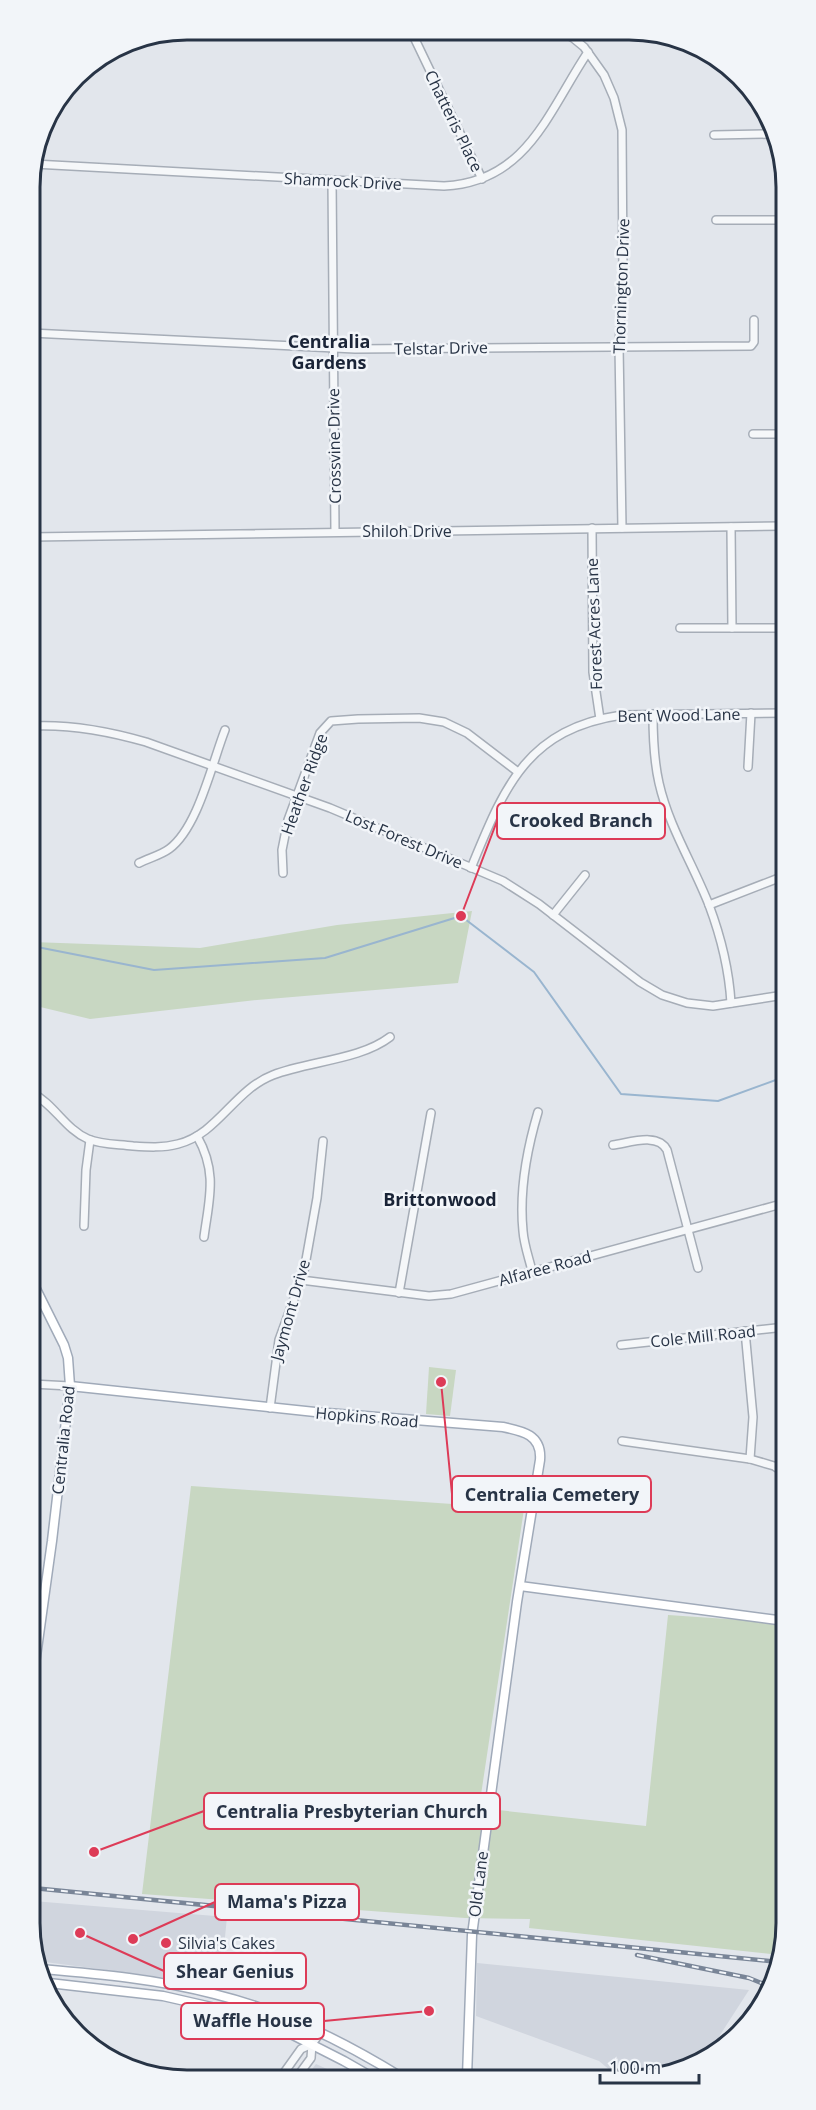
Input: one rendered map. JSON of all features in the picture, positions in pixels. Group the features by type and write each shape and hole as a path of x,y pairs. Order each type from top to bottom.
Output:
{"main road":[{"name":"Centralia Road","path":"40,1298 64,1345 68,1358 70,1386 40,1625"},
{"name":"Hopkins Road","path":"70,1386 270,1408 502,1427 528,1433 537,1443 540,1454 520,1586"},
{"path":"520,1586 775,1620"},
{"name":"Old Lane","path":"467,2070 471,1935 520,1586"},
{"path":"49,1970 140,1979 213,1993 265,2010 320,2032 388,2070"},
{"path":"54,1983 134,1991 191,2001 253,2019 312,2044 359,2070"}],"street":[{"name":"Chatteris Place","path":"415,40 482,179"},
{"name":"Thornington Drive","path":"575,40 588,52 604,75 610,87 622,130 623,274 619,345 621,528"},
{"name":"Shamrock Drive","path":"42,164 444,186 465,184 482,179 504,168 524,151 588,52"},
{"path":"714,135 765,134"},
{"name":"Crossvine Drive","path":"332,180 335,532"},
{"path":"716,220 776,220"},
{"name":"Telstar Drive","path":"41,333 333,348 751,346 754,342 754,320"},
{"path":"753,434 776,434"},
{"name":"Shiloh Drive","path":"41,537 776,526"},
{"path":"731,527 732,628"},
{"name":"Forest Acres Lane","path":"592,528 592,672 600,719"},
{"path":"680,628 776,628"},
{"path":"748,767 751,713"},
{"name":"Bent Wood Lane","path":"471,868 498,804 518,772 542,748 557,737 584,724 622,715 776,713"},
{"path":"652,714 656,765 664,799 675,832 709,905 722,945 731,1003"},
{"name":"Heather Ridge","path":"283,873 284,835 296,796 320,733 326,724 337,719 419,718 444,723 467,733 518,772"},
{"name":"Lost Forest Drive","path":"41,726 73,727 122,735 330,808 471,868 511,886 553,915 640,982 662,995 700,1005 776,996"},
{"path":"139,863 165,851 184,834 196,809 225,730"},
{"path":"553,915 585,875"},
{"path":"709,905 776,879"},
{"path":"40,1098 76,1132 90,1140 155,1147 178,1144 209,1128 241,1094 261,1081 293,1069 369,1049 390,1036"},
{"path":"532,1271 524,1242 522,1201 530,1143 538,1112"},
{"path":"399,1293 431,1113"},
{"path":"197,1136 211,1171 211,1195 204,1238"},
{"path":"613,1145 654,1139 663,1144 667,1150 686,1230 698,1268"},
{"path":"84,1226 86,1170 90,1140"},
{"name":"Jaymont Drive","path":"270,1408 279,1340 301,1280 317,1197 322,1141"},
{"name":"Alfaree Road","path":"301,1280 429,1296 451,1294 775,1205"},
{"name":"Cole Mill Road","path":"621,1345 775,1329"},
{"path":"745,1331 753,1417 750,1459"},
{"name":"Hopkins Road","path":"40,1384 70,1386"},
{"path":"622,1441 750,1459 775,1467"},
{"path":"302,2070 311,2058 312,2044 320,2032"},
{"path":"286,2070 301,2049 312,2044"}],"shaded area":[{"path":"40,1902 227,1917 220,1987 46,1962 42,1942"},
{"path":"477,1963 749,1990 717,2040 710,2045 667,2064 628,2070 610,2070 599,2061 476,2016"},
{"path":"316,2064 328,2070 311,2070"}],"green space":[{"path":"472,911 458,983 257,1000 90,1019 41,1007 41,942 200,948 337,925"},
{"path":"429,1367 456,1370 450,1416 426,1414"},
{"path":"191,1486 524,1509 479,1808 646,1826 668,1615 775,1622 775,1932 771,1954 529,1928 530,1919 465,1918 142,1894"}],"waterway":[{"path":"41,948 154,970 325,958 461,916 534,972 621,1094 718,1101 775,1080"}],"railway":[{"path":"40,1889 770,1961"},
{"path":"637,1955 749,1978 762,1983"}],"place":[{"name":"Crooked Branch","path":"461,916"},
{"name":"Centralia Cemetery","path":"441,1382"},
{"name":"Centralia Presbyterian Church","path":"94,1852"},
{"name":"Shear Genius","path":"80,1933"},
{"name":"Mama's Pizza","path":"133,1939"},
{"name":"Silvia's Cakes","path":"166,1943"},
{"name":"Waffle House","path":"429,2011"}],"district":[{"name":"Centralia Gardens","path":"329,352"},
{"name":"Brittonwood","path":"440,1200"}]}
